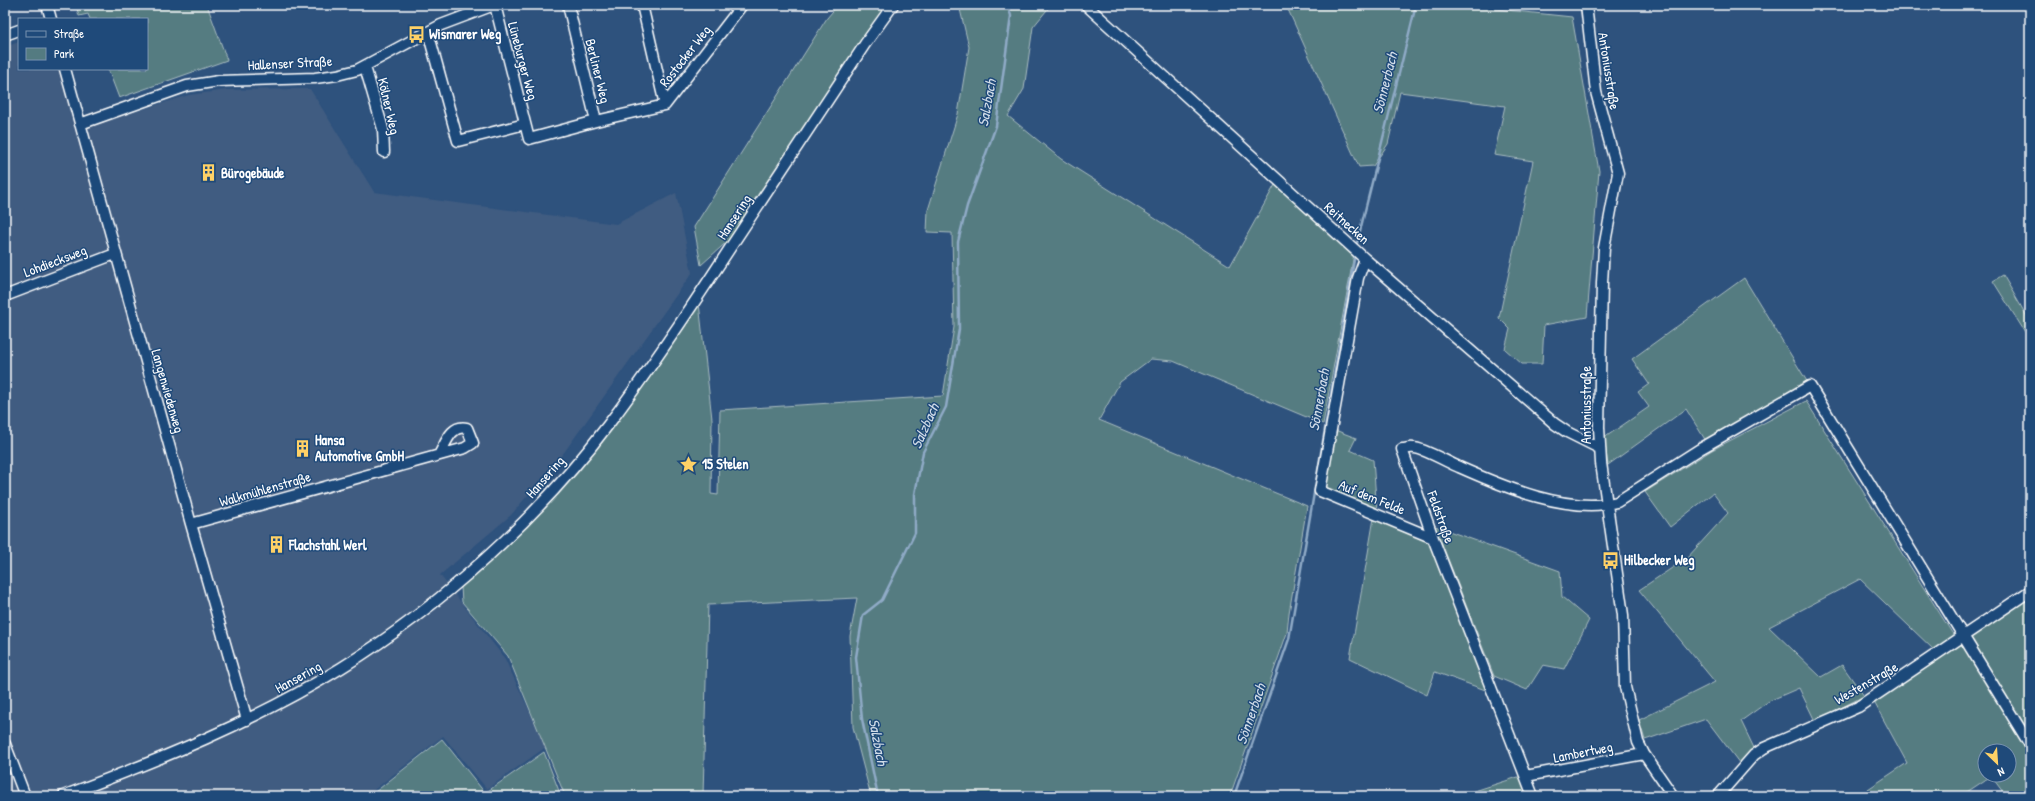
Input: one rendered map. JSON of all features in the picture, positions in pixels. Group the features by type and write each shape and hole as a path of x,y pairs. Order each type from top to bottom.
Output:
{"street":[{"path":"47,5 51,18"},
{"name":"Hallenser Straße","path":"80,124 187,86 219,81 337,76 366,67 428,32 494,5"},
{"name":"Lüneburger Weg","path":"494,5 525,124"},
{"name":"Berliner Weg","path":"568,5 596,121 665,105"},
{"path":"642,5 665,105"},
{"name":"Rostocker Weg","path":"665,105 742,5"},
{"name":"Hansering","path":"63,796 178,751 247,720 343,667 425,608 494,550 527,518 606,428 656,360 865,44 893,5"},
{"name":"Reitnecken","path":"1086,5 1359,253 1555,424 1567,432 1599,448"},
{"name":"Antoniusstraße","path":"1586,5 1596,92 1618,173 1604,248 1599,448 1623,615 1625,687 1638,742 1644,754 1673,796"},
{"path":"5,35 18,30"},
{"path":"428,32 458,141 525,124 529,139 596,121"},
{"name":"Kölner Weg","path":"366,67 382,129 384,152"},
{"name":"Langenwiedenweg","path":"65,70 190,524 247,720"},
{"name":"Auf dem Felde","path":"1359,253 1358,278 1320,491 1433,538"},
{"name":"Lohdiecksweg","path":"5,296 115,254"},
{"path":"1607,505 1617,502 1700,449 1810,386 2030,745"},
{"name":"Feldstraße","path":"1533,796 1433,538 1402,449 1415,448 1528,495 1557,502 1607,505"},
{"name":"Walkmühlenstraße","path":"190,524 439,455"},
{"name":"Westenstraße","path":"1718,796 1754,754 1858,707 1964,637 2030,591"},
{"path":"5,744 26,796"},
{"name":"Lambertweg","path":"1526,776 1644,754"}],"shaded area":[{"path":"18,42 18,70 59,70 76,130 189,95 227,90 310,89 374,192 616,224 676,193 692,273 565,451 511,515 440,575 505,659 546,747 487,789 443,736 366,796 5,796 5,47"}],"green space":[{"path":"76,5 207,5 227,60 119,98 108,70 148,70 148,18 90,18 88,14 79,16"},
{"path":"838,5 899,5 855,65 758,214 701,265 694,227 827,18"},
{"path":"959,5 1051,5 1033,27 1024,89 1008,116 1061,159 1230,266 1276,183 1354,254 1323,424 1173,361 1151,359 1120,382 1099,420 1307,506 1287,633 1230,796 871,796 853,727 850,636 857,598 708,605 703,796 565,796 508,656 462,602 461,587 545,506 699,303 712,419 711,494 718,495 720,410 943,396 954,327 952,233 927,232 928,210 958,114 969,47"},
{"path":"1286,5 1458,5 1572,17 1599,171 1587,317 1544,325 1542,364 1522,364 1505,349 1510,329 1499,318 1533,161 1494,155 1505,106 1400,92 1388,144 1373,166 1359,167"},
{"path":"2003,275 2030,322 2030,340 1993,281"},
{"path":"1744,278 1808,383 1706,441 1686,409 1608,465 1604,438 1649,407 1638,392 1649,384 1632,359"},
{"path":"1806,401 1954,636 1935,651 1860,579 1769,627 1821,677 1842,665 1864,696 1815,721 1799,688 1769,701 1741,721 1754,748 1740,764 1706,719 1645,740 1639,720 1715,682 1639,590 1687,558 1728,513 1713,493 1670,527 1645,492 1712,450"},
{"path":"1335,430 1356,438 1350,450 1373,460 1377,512 1330,493 1325,483"},
{"path":"1374,518 1426,538 1433,547 1491,692 1435,672 1427,695 1350,658"},
{"path":"1435,526 1560,571 1562,597 1589,620 1564,669 1543,665 1527,690 1494,676"},
{"path":"2030,592 2030,743 1965,637"},
{"path":"1963,643 2030,750 2030,796 2006,796 1996,783 2017,783 2017,743 1977,743 1977,783 1980,783 1961,796 1870,796 1868,789 1907,763 1874,702"},
{"path":"442,739 485,793 544,752 561,796 370,796"},
{"path":"1518,777 1526,777 1533,796 1459,796"}],"waterway":[{"name":"Salzbach","path":"878,796 862,719 856,657 863,615 882,600 915,533 915,494 923,452 946,407 959,329 958,242 967,206 996,126 1011,16 1008,5"},
{"name":"Sönnerbach","path":"1356,247 1416,5"},
{"name":"Sönnerbach","path":"1234,796 1289,639 1355,254"}],"place":[{"name":"Wismarer Weg","path":"416,34"},
{"name":"Bürogebäude","path":"208,173"},
{"name":"Hansa Automotive GmbH","path":"302,448"},
{"name":"15 Stelen","path":"689,464"},
{"name":"Flachstahl Werl","path":"276,545"},
{"name":"Hilbecker Weg","path":"1611,560"}]}
